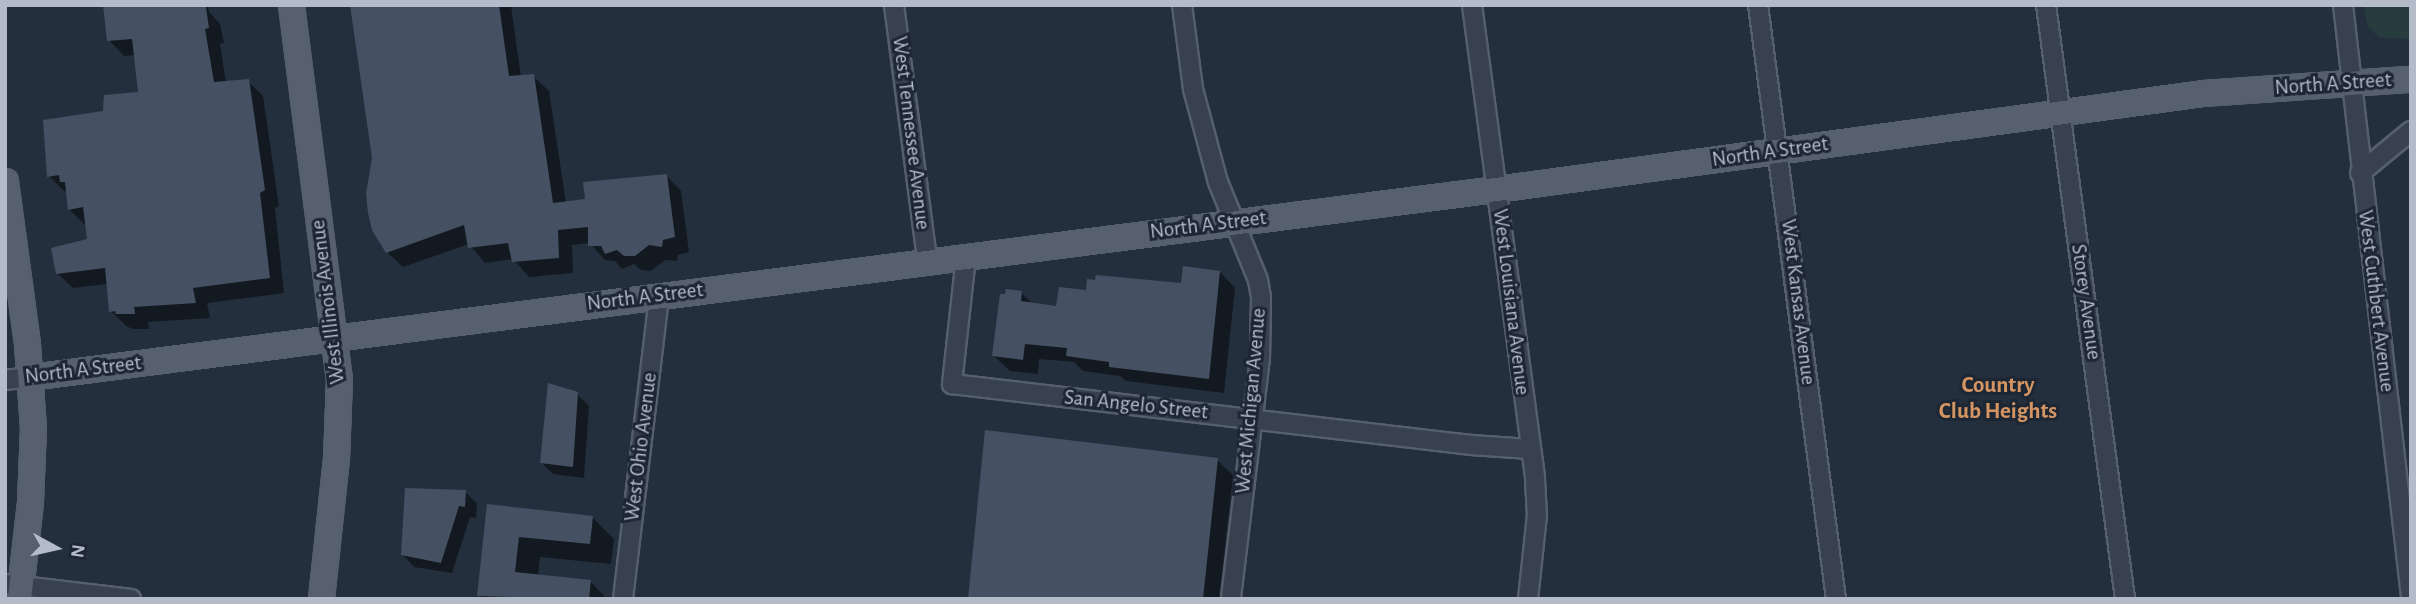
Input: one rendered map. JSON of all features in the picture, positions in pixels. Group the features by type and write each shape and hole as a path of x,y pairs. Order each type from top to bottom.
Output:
{"main road":[{"name":"West Illinois Avenue","path":"291,5 334,337 340,403 321,599"},
{"name":"North A Street","path":"30,377 1496,189 2203,93 2350,81 2411,79"},
{"path":"5,181 30,377 33,451 15,590"}],"street":[{"name":"West Tennessee Avenue","path":"894,5 927,260"},
{"name":"West Michigan Avenue","path":"1182,5 1193,89 1218,182 1258,280 1261,297 1262,335 1231,599"},
{"name":"West Louisiana Avenue","path":"1472,5 1537,515 1528,599"},
{"name":"West Kansas Avenue","path":"1758,5 1836,599"},
{"name":"Storey Avenue","path":"2046,5 2125,599"},
{"name":"West Cuthbert Avenue","path":"2343,5 2360,173 2411,596"},
{"path":"2360,173 2409,137"},
{"name":"San Angelo Street","path":"966,257 952,384 1471,445 1530,449"},
{"name":"West Ohio Avenue","path":"623,599 659,295"},
{"name":"North A Street","path":"5,380 30,377"},
{"path":"15,590 131,599"}],"green space":[{"path":"2363,5 2411,5 2411,39 2380,38 2368,27"}],"building":[{"path":"103,5 206,7 209,28 205,29 214,82 249,79 265,190 260,193 270,278 193,288 196,303 134,307 135,314 116,314 115,311 109,312 105,268 56,274 51,248 87,239 83,207 68,210 65,182 60,182 59,175 47,177 43,120 103,111 104,95 138,92 132,39 107,41"},
{"path":"350,5 499,5 509,76 534,74 553,203 585,199 583,182 667,174 675,237 663,240 662,247 649,245 635,256 624,256 617,250 605,254 601,246 588,246 588,227 558,230 559,258 512,262 508,243 468,248 464,225 386,253 372,230 368,213 366,194 372,158"},
{"path":"1183,266 1220,271 1209,379 1109,367 1109,362 1066,356 1067,348 1025,344 1023,360 992,356 1000,294 1005,294 1006,289 1022,291 1021,301 1056,306 1059,287 1086,290 1087,279 1095,280 1096,275 1181,283"},
{"path":"548,383 578,392 573,467 540,463"},
{"path":"985,430 1218,458 1203,599 968,599"},
{"path":"405,488 466,490 465,507 459,506 441,563 401,555"},
{"path":"487,504 593,516 590,544 519,537 515,572 591,580 589,599 477,596"}],"district":[{"name":"Country Club Heights","path":"1998,399"}]}
